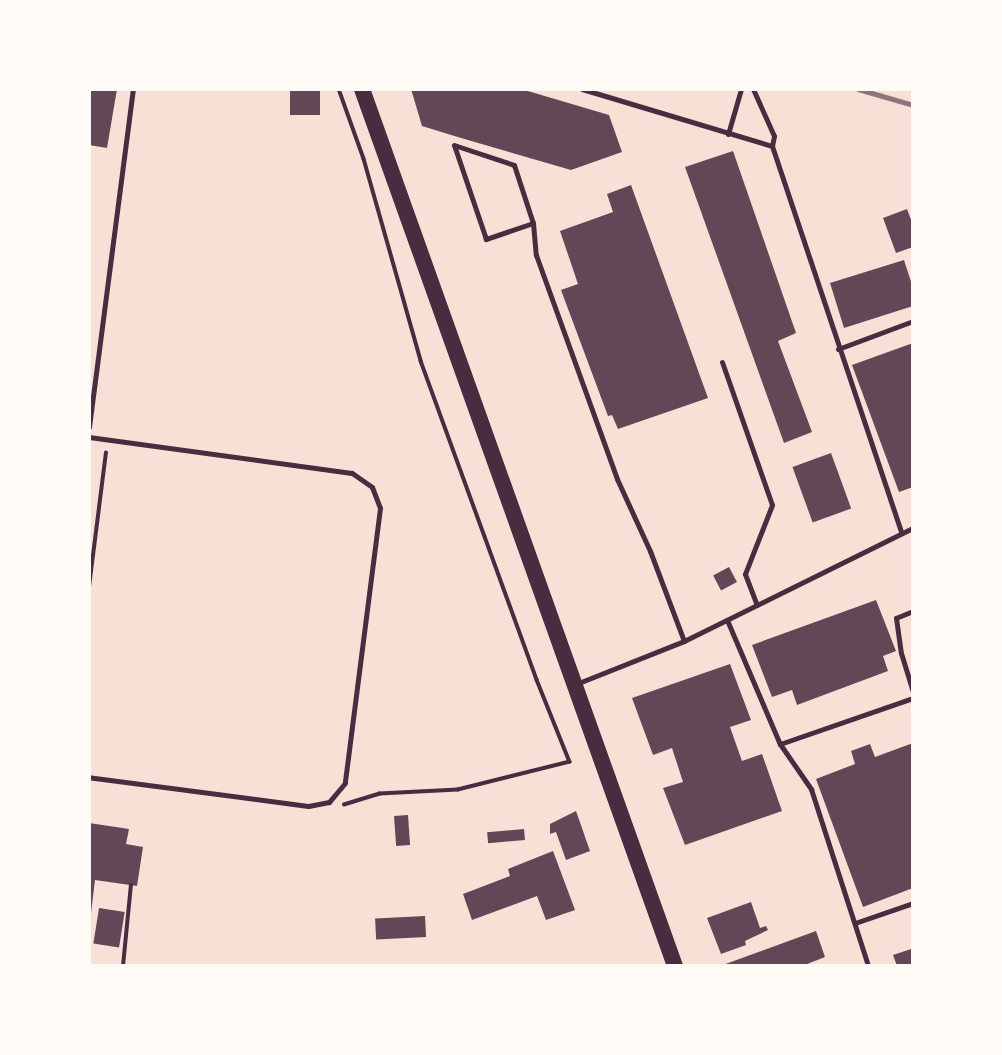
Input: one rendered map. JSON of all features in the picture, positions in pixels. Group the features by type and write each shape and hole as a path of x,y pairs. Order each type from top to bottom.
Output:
{"main road":[{"path":"362,89 675,966"}],"lane":[{"path":"89,427 133,89"},
{"path":"582,89 772,146"},
{"path":"727,134 741,89"},
{"path":"753,89 774,136 772,146 901,532"},
{"path":"533,223 486,239 454,145 514,165 533,223 536,255 617,479 650,551 684,641"},
{"path":"838,349 913,321"},
{"path":"722,362 772,505 745,574 757,605"},
{"path":"89,437 352,472 372,487 380,509 345,783 329,802 308,806 89,777"},
{"path":"576,684 684,641 913,528"},
{"path":"780,744 913,695 901,653 896,618 913,611"},
{"path":"727,620 780,744 811,789 868,966"},
{"path":"855,923 913,903"}],"path":[{"path":"329,802 337,807 380,794 458,790 570,762 537,680 421,361 364,159 338,89"},
{"path":"89,587 108,440"},
{"path":"123,966 131,885"}],"building":[{"path":"89,89 117,89 107,148 89,145"},
{"path":"290,89 320,89 320,115 290,115"},
{"path":"411,89 521,89 609,115 622,152 571,170 461,138 422,126"},
{"path":"733,151 796,333 778,341 812,432 784,443 685,167"},
{"path":"631,185 708,398 618,429 612,415 608,416 561,290 578,284 560,231 613,212 607,194"},
{"path":"907,209 913,225 913,247 896,253 883,218"},
{"path":"904,260 913,288 913,306 844,328 830,283"},
{"path":"913,343 913,487 899,492 852,365"},
{"path":"831,453 851,508 813,522 792,467"},
{"path":"729,567 737,582 721,590 713,575"},
{"path":"876,600 896,651 883,656 888,671 797,705 792,690 772,697 752,645"},
{"path":"730,664 751,720 730,727 742,761 762,754 782,811 685,845 663,788 683,782 672,748 653,755 632,698"},
{"path":"913,743 913,888 863,907 816,779 855,764 851,751 870,744 875,757"},
{"path":"576,811 590,851 566,860 556,832 550,834 550,824"},
{"path":"408,815 410,845 396,846 394,816"},
{"path":"89,823 129,829 126,844 143,847 137,886 95,880 91,913"},
{"path":"524,829 525,840 488,843 487,832"},
{"path":"553,851 575,910 546,920 537,896 472,920 463,894 510,876 508,869"},
{"path":"751,902 760,928 766,926 768,930 745,941 746,945 721,954 707,918"},
{"path":"99,908 125,912 119,948 93,944"},
{"path":"425,916 426,937 376,940 375,919"},
{"path":"816,931 825,957 802,966 720,966"},
{"path":"911,949 913,966 897,966 893,955"}],"railway":[{"path":"858,89 913,105"}]}
